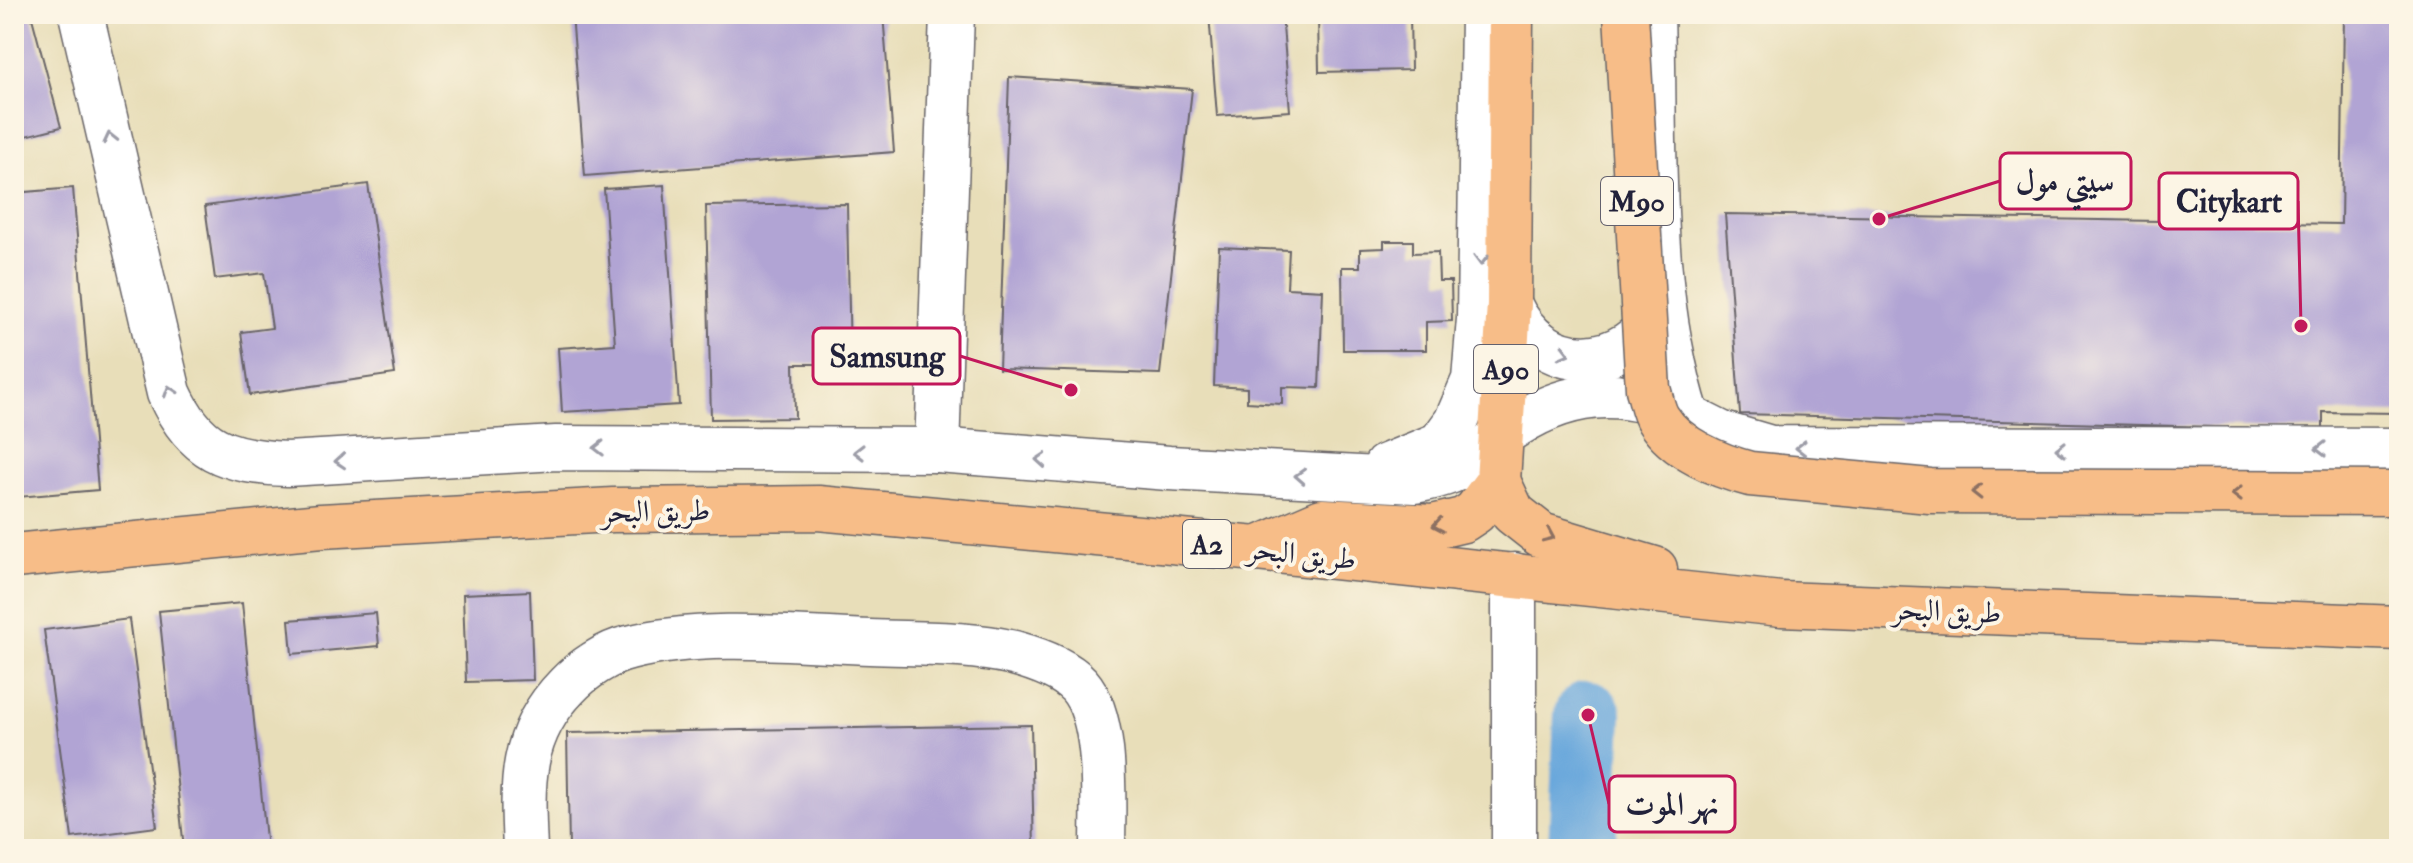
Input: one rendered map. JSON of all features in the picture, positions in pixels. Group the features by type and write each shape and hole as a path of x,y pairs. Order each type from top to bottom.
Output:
{"highway":[{"path":"1509,304 1511,14"},
{"name":"M90","path":"1626,14 1648,389 1658,419 1682,442 1729,469 1761,476 1930,491 2399,493"},
{"name":"A90","path":"1498,481 1509,304"},
{"path":"1257,549 1322,521 1433,527 1463,520 1475,512 1498,481 1513,513 1541,535 1781,604"},
{"name":"طريق البحر","path":"14,556 321,526 613,510 818,508 1257,549 1781,604 2399,628"}],"street":[{"path":"81,14 169,393 183,424 215,452 246,461 287,464 556,448 937,450 1415,481 1452,473 1503,433 1557,403 1608,395 1652,399 1720,433 1771,448 2399,450"},
{"path":"937,450 952,14"},
{"path":"1350,478 1414,458 1440,444 1456,422 1474,380 1480,288 1483,14"},
{"path":"1652,14 1662,305 1677,384 1688,417"},
{"path":"1509,304 1516,319 1538,343 1569,356 1585,358 1601,356 1632,343 1644,333 1662,305"},
{"path":"1514,575 1514,849"},
{"path":"525,849 523,768 538,727 568,685 595,664 627,648 698,639 967,646 1015,654 1054,668 1078,683 1095,708 1103,849"}],"building":[{"path":"14,14 31,14 61,127 14,139"},
{"path":"572,14 883,14 894,152 585,176"},
{"path":"1209,14 1282,14 1290,111 1217,116"},
{"path":"1318,14 1410,14 1411,70 1319,72"},
{"path":"2344,14 2399,14 2399,413 2323,412 2323,430 1740,414 1725,214 2341,224"},
{"path":"1009,77 1192,89 1160,374 999,369"},
{"path":"368,184 395,374 250,395 241,332 272,328 264,273 215,279 205,206"},
{"path":"664,185 679,405 562,412 558,348 615,344 604,189"},
{"path":"73,188 98,490 18,497 14,449 14,193"},
{"path":"847,204 850,364 794,364 795,418 711,419 706,206"},
{"path":"1384,241 1413,241 1413,253 1438,252 1439,281 1451,281 1452,321 1426,322 1426,350 1343,350 1342,267 1360,267 1360,249 1384,248"},
{"path":"1219,247 1289,250 1287,288 1323,290 1319,388 1282,387 1282,404 1247,402 1247,388 1214,386"},
{"path":"530,591 533,680 466,682 463,594"},
{"path":"242,603 267,849 184,849 159,611"},
{"path":"376,613 379,646 292,654 289,620"},
{"path":"129,619 157,827 72,838 44,630"},
{"path":"1031,725 1034,849 569,849 567,733"}],"waterway":[{"path":"1582,849 1588,715"}],"place":[{"name":"سيتي مول","path":"1879,219"},
{"name":"Citykart","path":"2301,326"},
{"name":"Samsung","path":"1071,390"},
{"name":"نهر الموت","path":"1588,715"}]}
